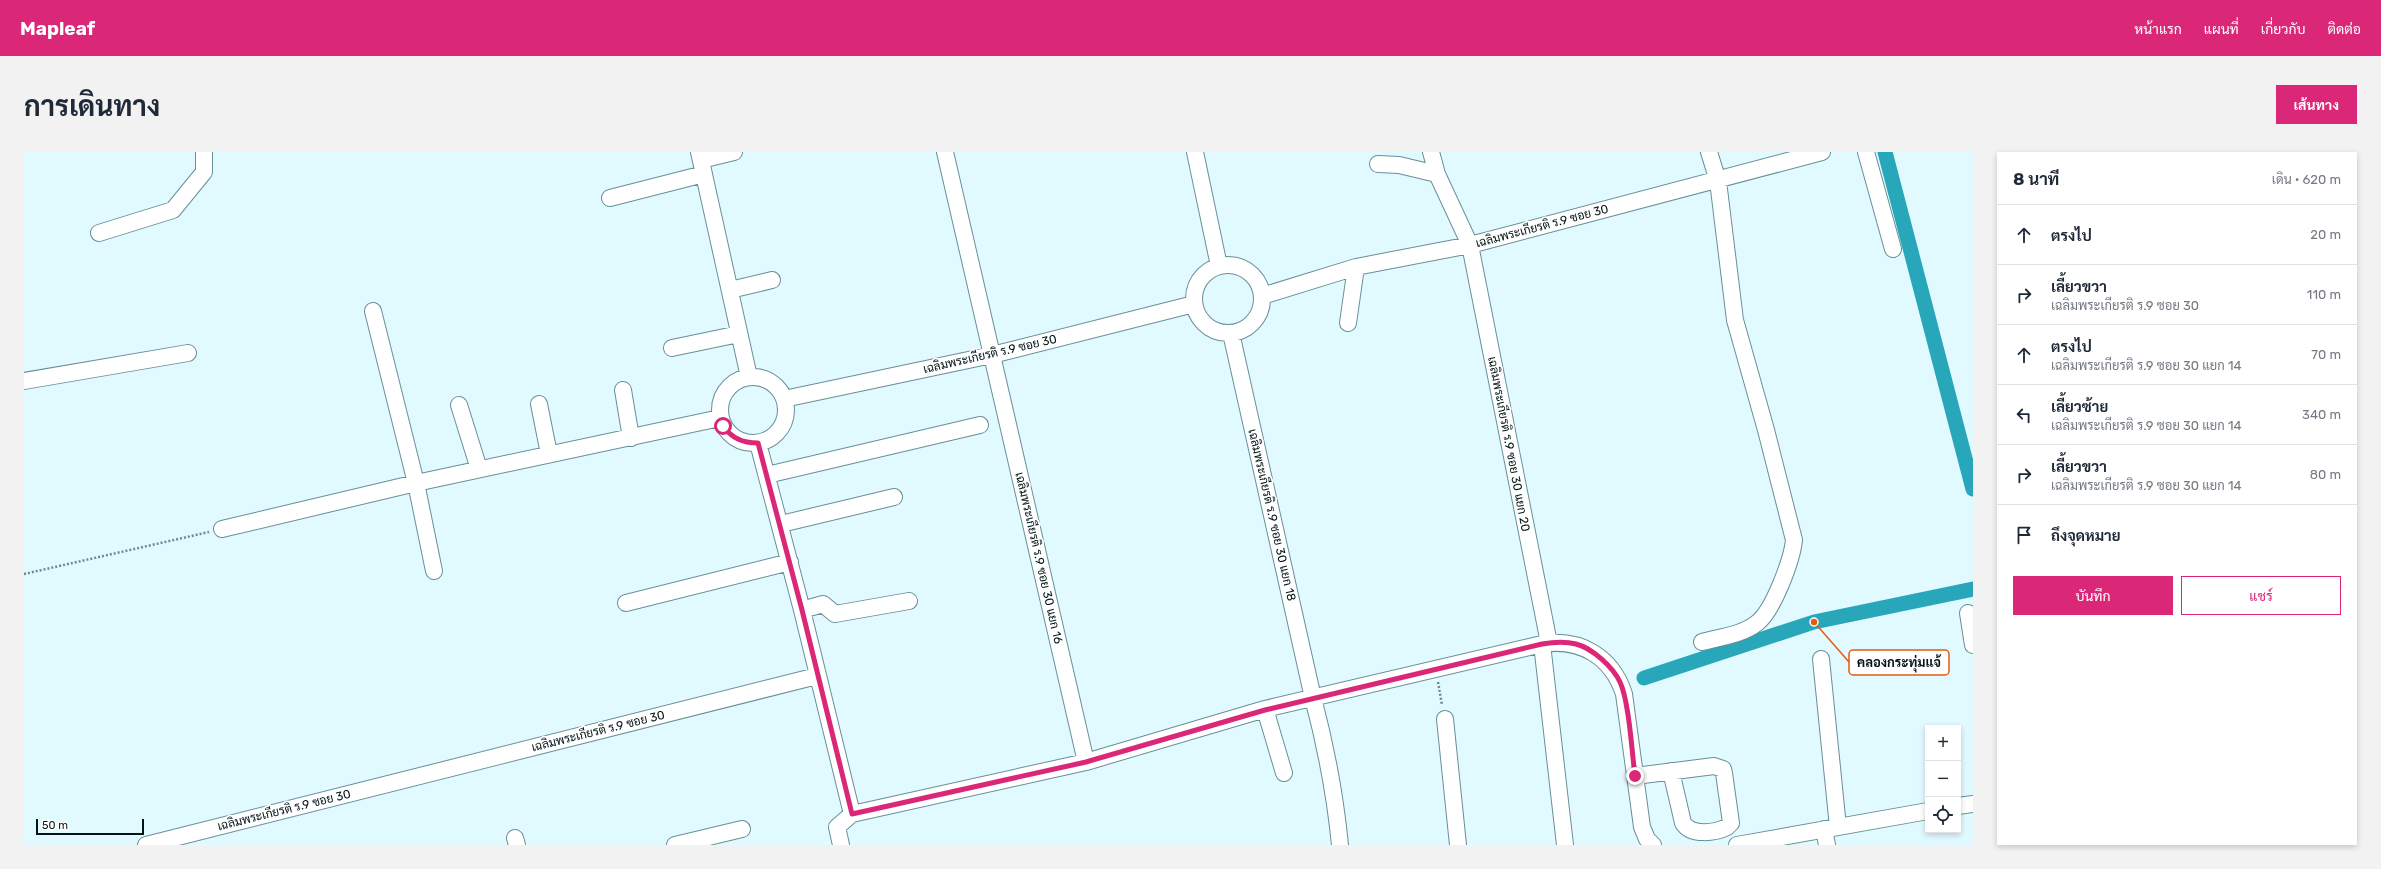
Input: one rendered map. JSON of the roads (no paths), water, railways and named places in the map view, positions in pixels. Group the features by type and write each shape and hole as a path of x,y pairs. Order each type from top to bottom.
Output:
{"street":[{"path":"99,233 173,210 204,172 204,152"},
{"path":"610,198 701,162 734,152"},
{"name":"เฉลิมพระเกียรติ ร.9 ซอย 30 แยก 16","path":"945,152 1086,762"},
{"path":"1195,152 1219,266"},
{"name":"เฉลิมพระเกียรติ ร.9 ซอย 30 แยก 20","path":"1431,152 1437,174 1470,245 1545,644 1566,845"},
{"path":"1702,642 1741,632 1758,623 1773,600 1793,552 1794,540 1766,430 1735,320 1718,181 1709,152"},
{"name":"เฉลิมพระเกียรติ ร.9 ซอย 30","path":"1262,296 1356,267 1470,245 1718,181 1822,152"},
{"path":"1866,152 1893,249"},
{"path":"701,162 748,377"},
{"path":"1378,164 1399,165 1437,174"},
{"path":"1219,266 1241,267 1250,272 1257,280 1262,296 1259,313 1252,323 1242,330 1231,333 1220,332 1203,322 1194,304 1197,285 1202,276 1219,266"},
{"path":"1348,323 1356,267"},
{"path":"730,290 772,280"},
{"name":"เฉลิมพระเกียรติ ร.9 ซอย 30","path":"784,399 992,355 1194,304"},
{"path":"373,311 416,483 434,571"},
{"name":"เฉลิมพระเกียรติ ร.9 ซอย 30 แยก 18","path":"1231,333 1312,698 1327,751 1334,791 1340,845"},
{"path":"672,348 739,334"},
{"path":"24,381 188,353"},
{"path":"748,377 756,377 770,381 776,386 784,399 786,408 782,427 775,434 758,443 742,441 734,438 726,429 720,418 722,396 729,387 738,380 748,377"},
{"path":"623,390 631,438"},
{"path":"539,404 549,454"},
{"path":"459,405 479,469"},
{"path":"222,529 416,483 720,418"},
{"path":"767,475 980,425"},
{"path":"758,443 781,524 852,814"},
{"path":"781,524 894,497"},
{"path":"626,603 790,562"},
{"path":"802,610 823,604 835,614 909,601"},
{"path":"1968,613 1972,636"},
{"path":"841,845 838,827 852,814 1086,762 1265,710 1312,698 1545,644 1577,644 1604,662 1620,681 1624,694 1642,828 1647,839 1653,845"},
{"path":"1821,660 1830,834"},
{"name":"เฉลิมพระเกียรติ ร.9 ซอย 30","path":"146,845 817,676"},
{"path":"1265,710 1284,773"},
{"path":"1445,719 1458,845"},
{"path":"1635,776 1671,771 1714,766 1723,769 1731,814 1731,823 1727,827 1693,832 1687,830 1683,823 1671,771"},
{"path":"1961,806 1973,804"},
{"path":"1737,845 1830,834 1925,813"},
{"path":"675,845 742,829"}],"waterway":[{"path":"1885,152 1973,489"},
{"path":"1644,678 1814,622 1973,589"}],"place":[{"name":"คลองกระทุ่มแจ้","path":"1814,622"}]}
